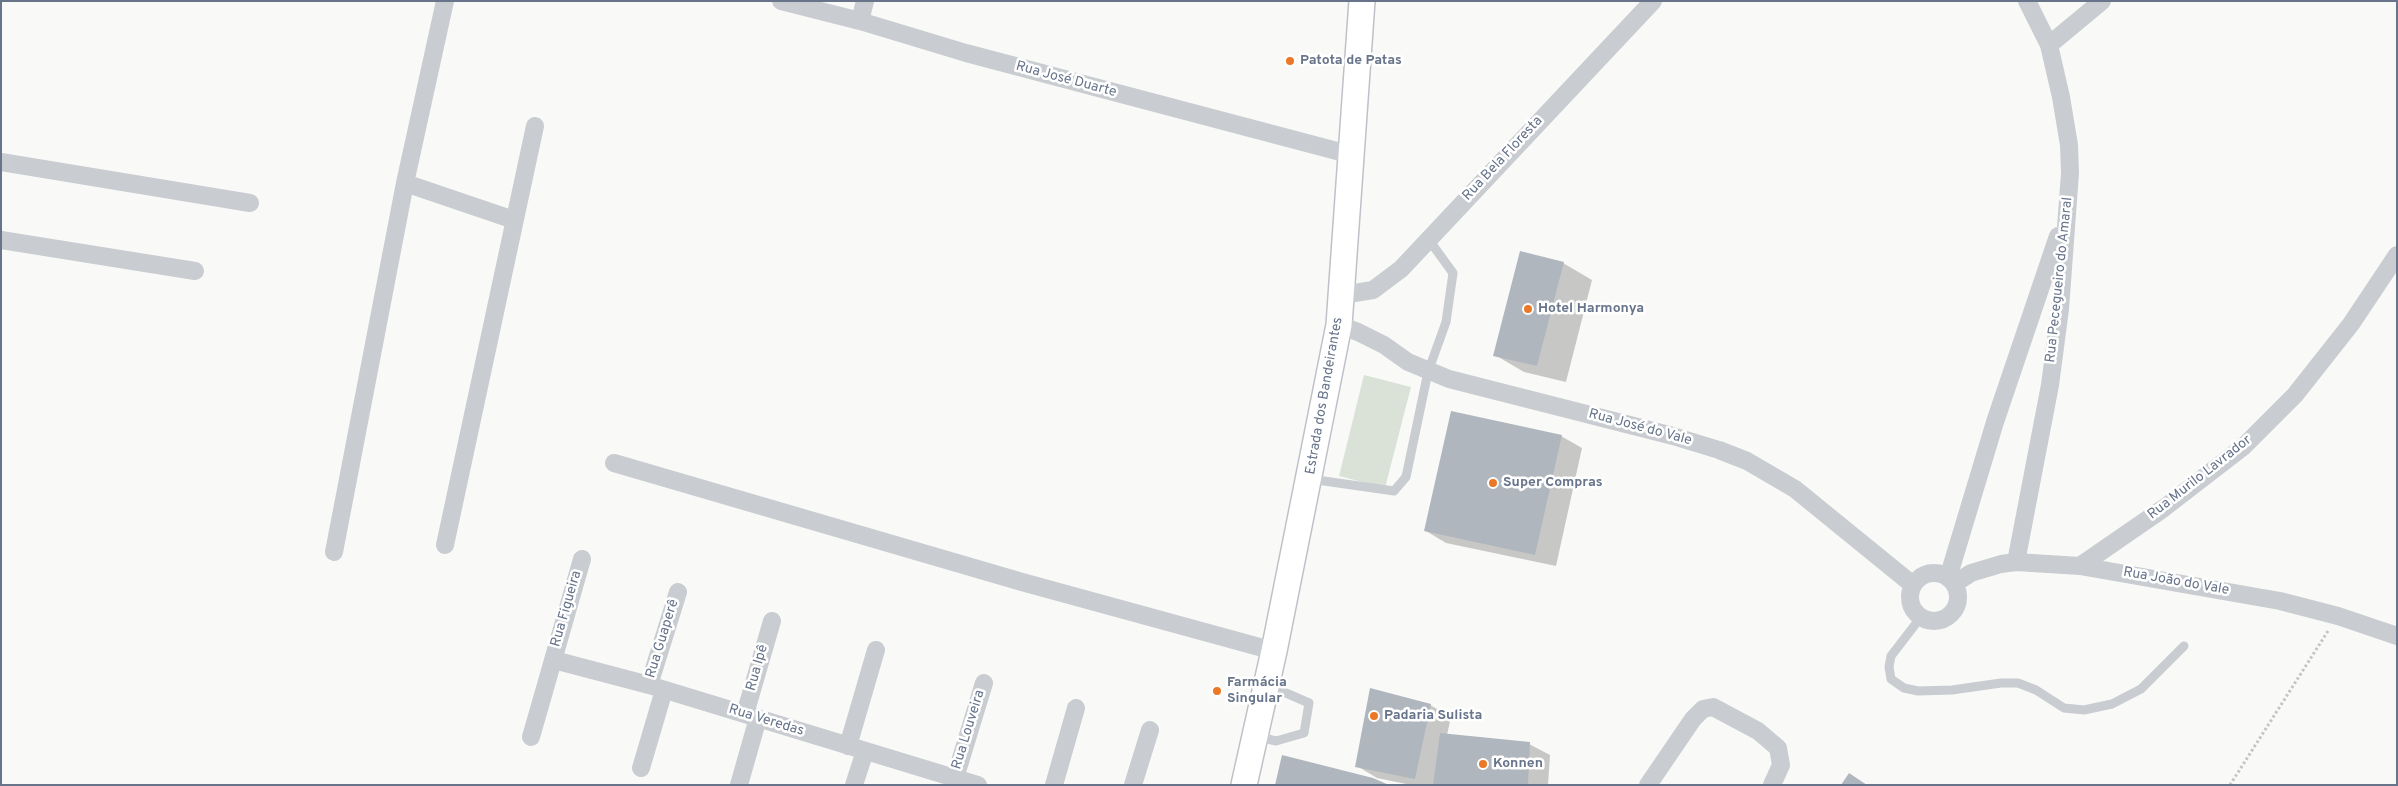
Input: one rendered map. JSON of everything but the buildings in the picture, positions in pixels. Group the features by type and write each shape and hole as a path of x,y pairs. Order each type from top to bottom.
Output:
{"main road":[{"name":"Estrada dos Bandeirantes","path":"1244,785 1310,479 1339,325 1362,1"}],"street":[{"path":"334,552 405,184 445,1"},
{"name":"Rua José Duarte","path":"781,1 812,5 976,56 1352,155"},
{"path":"860,21 865,1"},
{"name":"Rua Bela Floresta","path":"1342,295 1373,290 1401,269 1652,1"},
{"name":"Rua Pecegueiro do Amaral","path":"2016,562 2050,385 2060,309 2070,173 2069,145 2061,97 2049,45 2027,1"},
{"path":"2049,45 2102,1"},
{"path":"445,544 514,220 536,126"},
{"path":"1,162 250,203"},
{"path":"405,184 514,220"},
{"path":"1951,581 1933,573 1925,575 1913,585 1910,601 1912,608 1921,617 1937,621 1950,614 1957,600 1951,581 1995,422 2042,287 2068,200"},
{"path":"1,240 195,271"},
{"name":"Rua Murilo Lavrador","path":"2080,566 2164,508 2243,447 2295,395 2351,324 2397,255"},
{"name":"Rua José do Vale","path":"1339,325 1358,332 1428,372 1673,436 1747,461 1795,489 1913,585"},
{"path":"614,463 1022,582 1274,652"},
{"name":"Rua Figueira","path":"531,737 554,660 557,639 582,559"},
{"name":"Rua João do Vale","path":"1951,581 1984,568 2016,562 2080,566 2280,601 2338,616 2397,636"},
{"name":"Rua Guaperê","path":"641,768 656,687 678,592"},
{"name":"Rua Ipê","path":"739,785 751,716 772,621"},
{"path":"854,785 856,748 876,650"},
{"name":"Rua Veredas","path":"554,660 656,687 967,782"},
{"name":"Rua Louveira","path":"967,782 984,682"},
{"path":"1648,785 1692,719 1703,709 1714,707 1758,731 1778,748 1780,766 1772,785"},
{"path":"1054,785 1076,708"},
{"path":"1133,785 1150,730"}],"lane":[{"path":"1310,479 1394,490 1406,477 1428,372 1446,322 1453,273 1429,240"},
{"path":"1921,617 1891,656 1889,667 1891,679 1904,688 1918,691 1952,690 2001,683 2018,683 2036,690 2064,708 2084,710 2112,704 2141,689 2184,646"},
{"path":"1255,736 1276,741 1304,733 1308,703 1286,693 1266,690"}],"path":[{"path":"2230,785 2338,616"}],"shaded area":[{"path":"1364,375 1411,387 1385,488 1339,476"}],"place":[{"name":"Patota de Patas","path":"1290,61"},
{"name":"Hotel Harmonya","path":"1528,309"},
{"name":"Super Compras","path":"1493,483"},
{"name":"Farmácia Singular","path":"1217,691"},
{"name":"Padaria Sulista","path":"1374,716"},
{"name":"Konnen","path":"1483,764"}]}
